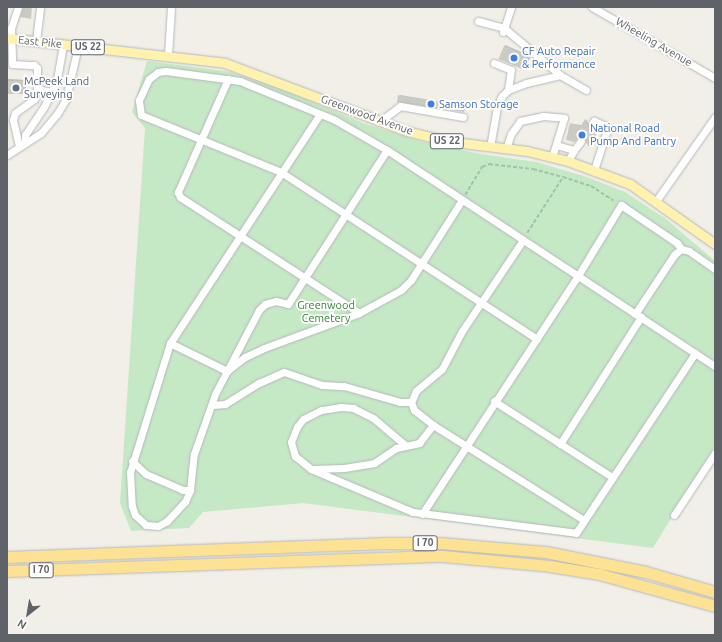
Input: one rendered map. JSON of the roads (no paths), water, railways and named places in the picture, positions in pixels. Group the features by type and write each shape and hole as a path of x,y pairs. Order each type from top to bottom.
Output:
{"highway":[{"name":"I 70","path":"7,557 382,543 482,546 546,552 599,561 715,592"},
{"name":"I 70","path":"7,571 443,556 490,560 599,574 715,606"}],"main road":[{"name":"East Pike","path":"8,38 168,55"},
{"name":"Greenwood Avenue","path":"168,55 225,63 250,70 379,122 446,141 490,146 568,161 630,184 715,244"}],"street":[{"path":"18,7 8,38 12,64 34,65 37,68 37,89 34,99 14,116 22,144"},
{"path":"36,41 40,7"},
{"path":"168,55 171,7"},
{"path":"504,30 511,7"},
{"name":"Wheeling Avenue","path":"592,7 715,78"},
{"path":"478,21 504,30 560,75 586,90"},
{"path":"22,144 25,135 52,92 57,79 63,44"},
{"path":"7,155 41,133 57,114 67,93 78,46"},
{"path":"490,146 496,108 508,90 511,70 494,63"},
{"path":"537,339 281,172 141,114 138,106 140,96 149,79 158,72 228,79 264,90 320,114 386,150 715,366"},
{"path":"508,90 560,75"},
{"path":"228,79 178,192 180,198 306,277 360,313"},
{"path":"37,89 52,92"},
{"path":"379,122 400,106 463,117"},
{"path":"320,114 170,343 132,461 130,484 132,506 135,515 146,525 158,526 167,521 185,502 190,490 194,454 237,348 259,310 265,304 276,301 288,304 386,150"},
{"path":"506,149 511,134 520,121 543,116 564,118 552,157"},
{"path":"656,201 715,117"},
{"path":"592,124 594,121 608,127 594,170"},
{"path":"568,161 580,141"},
{"path":"556,145 574,150"},
{"path":"227,371 245,357 360,313 401,290 422,263 462,200"},
{"path":"422,514 465,445 537,339 621,205 677,243 681,250"},
{"path":"522,240 462,331 442,369 416,391 411,402 414,410 433,425 584,520"},
{"path":"560,444 674,255 681,250 689,251 715,269"},
{"path":"170,343 227,371"},
{"path":"237,348 245,357"},
{"path":"405,445 383,424 362,411 341,407 321,410 304,419 297,427 291,442 295,456 311,469 394,505 422,514 569,534 576,533 695,353"},
{"path":"213,405 225,404 259,383 284,372 322,385 344,386 400,402 411,402"},
{"path":"494,401 612,477"},
{"path":"311,469 344,468 374,462 405,445 419,443 433,425"},
{"path":"674,515 715,453"},
{"path":"132,461 146,474 190,490"}],"tunnel":[{"path":"581,141 592,124"}],"place":[{"name":"CF Auto Repair & Performance","path":"514,58"},
{"name":"McPeek Land Surveying","path":"16,88"},
{"name":"Samson Storage","path":"431,104"},
{"name":"National Road Pump And Pantry","path":"582,135"}],"park label":[{"name":"Greenwood Cemetery","path":"326,312"}]}
